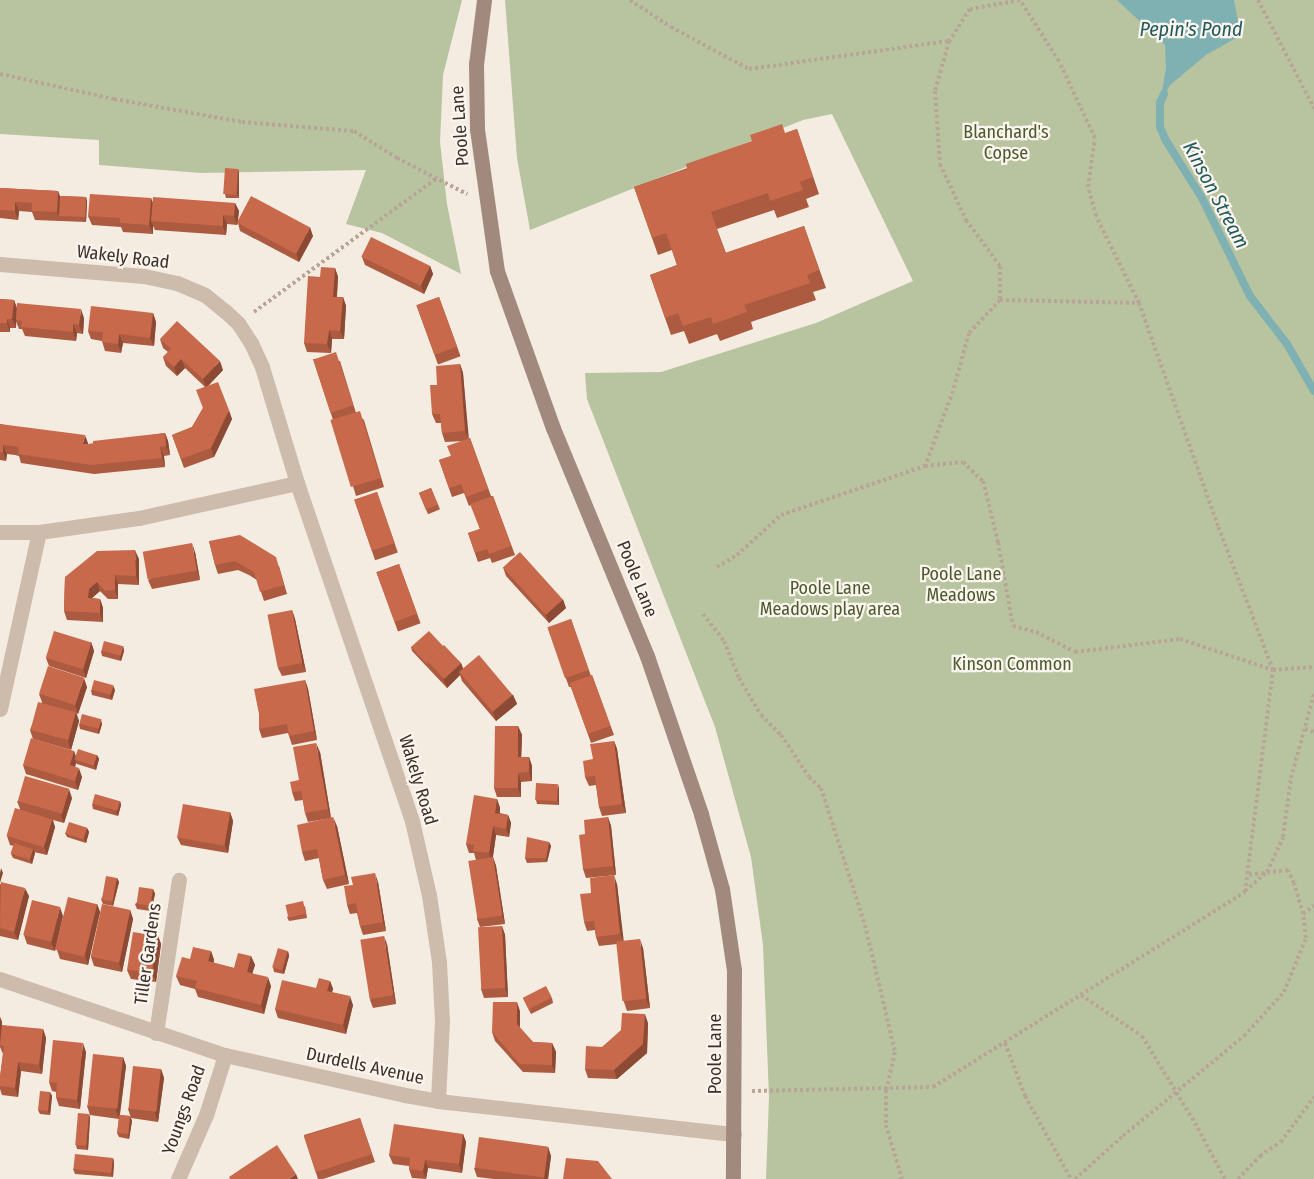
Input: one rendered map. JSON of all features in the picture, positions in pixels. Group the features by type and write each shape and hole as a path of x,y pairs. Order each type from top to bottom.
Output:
{"street":[{"name":"Poole Lane","path":"484,0 476,64 477,129 497,270 553,429 647,656 702,814 722,889 734,970 733,1179"},
{"name":"Wakely Road","path":"0,264 144,276 177,283 205,295 238,323 262,367 297,483 409,811 429,895 439,962 442,1021 438,1101"},
{"path":"0,532 39,532 139,518 297,483"},
{"path":"0,709 39,532"},
{"name":"Tiller Gardens","path":"156,1033 179,880"},
{"name":"Durdells Avenue","path":"0,979 225,1055 438,1101 734,1134"},
{"name":"Youngs Road","path":"178,1179 206,1115 225,1055"}],"path":[{"path":"630,0 671,27 749,69 949,41"},
{"path":"925,466 953,391 969,333 1000,300 1000,266 966,220 940,164 935,91 949,41 970,9 1020,0 1059,61 1095,138 1088,186 1095,216 1139,303 1218,526 1273,669 1245,892"},
{"path":"1258,0 1314,108"},
{"path":"0,74 242,122 354,131 396,158 487,203"},
{"path":"238,323 436,179"},
{"path":"1000,300 1139,303"},
{"path":"717,567 737,555 782,515 925,466 963,462 983,481 998,542 1013,626 1036,632 1075,652 1180,639 1273,669 1314,667"},
{"path":"703,614 724,642 739,678 760,715 781,735 809,777 821,788 850,873 893,1041 895,1052 887,1088 886,1125 902,1179"},
{"path":"735,1092 933,1087 1245,892 1267,872 1282,837 1291,777 1314,694"},
{"path":"1305,729 1314,732"},
{"path":"1005,1043 1025,1096 1073,1179 1244,1036 1284,992 1306,938 1303,914 1288,870 1247,875"},
{"path":"1303,914 1314,905"},
{"path":"1081,995 1142,1036 1225,1179"},
{"path":"1238,1179 1260,1156 1281,1142 1314,1097"}],"green space":[{"path":"0,0 462,0 443,75 440,142 447,204 461,274 382,233 346,224 366,170 201,173 99,165 99,140 0,134"},
{"name":"Kinson Common","path":"505,0 1314,0 1314,1179 766,1179 769,1097 763,945 751,857 715,727 587,399 585,373 661,372 816,323 913,281 832,114 803,120 530,230 517,158"}],"water":[{"name":"Pepin's Pond","path":"1117,0 1234,0 1239,26 1236,38 1206,55 1170,85 1160,103 1166,68 1165,45"}],"building":[{"path":"782,124 785,133 797,129 813,177 800,182 803,190 770,201 768,193 711,212 725,253 804,226 819,270 807,275 810,283 744,305 747,312 713,324 711,317 683,326 678,313 665,318 650,275 677,265 666,233 652,238 634,187 687,169 686,164 752,141 750,135"},
{"path":"225,168 238,169 236,195 223,194"},
{"path":"0,188 58,191 57,212 32,211 32,203 15,202 15,211 0,210"},
{"path":"90,194 151,198 149,225 120,223 120,218 88,216"},
{"path":"60,196 86,197 85,217 59,216"},
{"path":"251,196 310,227 296,254 237,222"},
{"path":"153,197 235,203 234,216 223,215 223,226 151,221"},
{"path":"371,237 430,266 421,286 361,257"},
{"path":"321,267 335,268 333,297 343,297 340,331 329,330 327,344 304,343 308,276 320,277"},
{"path":"439,297 457,347 435,355 416,305"},
{"path":"0,299 14,300 12,319 7,319 7,323 0,323"},
{"path":"17,303 81,309 79,325 73,324 73,332 21,327 22,321 16,320"},
{"path":"91,306 153,313 150,338 119,334 118,344 102,342 103,332 88,331"},
{"path":"177,321 220,361 203,379 181,359 174,367 163,357 171,349 160,339"},
{"path":"336,352 353,405 330,413 313,359"},
{"path":"460,364 465,431 442,433 440,414 432,414 430,385 437,385 436,366"},
{"path":"218,382 229,410 211,448 181,459 172,435 192,427 203,408 196,390"},
{"path":"360,411 380,478 351,487 330,420"},
{"path":"0,424 85,435 83,444 165,433 166,446 160,447 162,458 91,465 18,454 19,447 12,446 3,445 3,452 0,452"},
{"path":"470,438 488,489 466,497 461,484 449,488 439,460 451,456 447,446"},
{"path":"431,488 438,505 426,510 419,493"},
{"path":"377,492 395,543 372,551 354,500"},
{"path":"493,496 511,546 489,554 487,549 475,553 468,533 480,529 470,504"},
{"path":"240,535 276,557 284,585 260,592 254,572 235,561 215,565 209,541"},
{"path":"192,543 197,571 148,579 143,552"},
{"path":"135,550 136,576 115,575 115,590 105,591 97,582 89,589 88,598 100,599 100,613 64,611 65,577 97,551"},
{"path":"520,552 563,600 546,615 503,567"},
{"path":"399,564 417,614 395,622 376,572"},
{"path":"292,610 302,663 278,668 267,615"},
{"path":"571,619 589,670 565,678 547,627"},
{"path":"54,631 91,642 83,669 46,658"},
{"path":"429,631 443,646 427,661 428,665 411,647"},
{"path":"104,641 123,646 121,656 101,651"},
{"path":"444,645 461,663 444,679 427,661"},
{"path":"479,655 512,695 493,712 459,672"},
{"path":"48,666 84,678 75,705 39,694"},
{"path":"592,675 610,726 588,734 569,683"},
{"path":"94,680 113,685 111,695 91,690"},
{"path":"305,680 314,731 289,736 287,724 259,729 259,714 254,689"},
{"path":"38,702 76,712 68,740 30,730"},
{"path":"82,714 101,719 99,729 79,724"},
{"path":"495,726 518,726 518,757 529,757 529,772 518,773 518,788 494,788"},
{"path":"31,738 74,751 70,765 79,768 75,781 23,765"},
{"path":"614,741 622,804 599,807 595,776 585,777 583,761 593,759 590,744"},
{"path":"316,743 328,809 305,813 301,791 292,792 290,782 299,780 293,747"},
{"path":"78,749 97,755 94,766 75,759"},
{"path":"25,776 69,789 62,814 18,801"},
{"path":"536,783 558,784 557,801 535,800"},
{"path":"95,794 120,801 117,811 92,804"},
{"path":"474,795 497,799 495,813 508,815 506,829 493,826 489,853 473,851 474,845 466,844"},
{"path":"183,804 230,812 224,846 177,837"},
{"path":"15,808 52,819 44,847 7,836"},
{"path":"333,817 345,875 323,880 317,849 302,852 297,825"},
{"path":"608,817 613,866 583,869 579,835 585,834 584,820"},
{"path":"69,822 87,828 83,839 65,833"},
{"path":"527,837 549,842 546,858 525,858"},
{"path":"14,843 33,849 30,860 11,853"},
{"path":"493,857 502,915 478,919 468,861"},
{"path":"375,873 383,922 360,926 356,903 347,905 344,886 353,885 351,877"},
{"path":"614,875 620,934 596,937 594,921 584,922 580,894 591,893 590,878"},
{"path":"106,876 117,878 113,902 102,900"},
{"path":"1,882 25,888 14,932 0,928"},
{"path":"139,887 153,889 150,906 137,904"},
{"path":"68,897 97,904 84,957 55,949"},
{"path":"32,900 60,907 51,942 23,935"},
{"path":"303,901 306,914 288,918 285,905"},
{"path":"102,904 130,910 119,963 91,957"},
{"path":"502,926 505,988 481,989 478,927"},
{"path":"133,932 158,936 152,973 127,970"},
{"path":"384,936 393,995 370,999 360,940"},
{"path":"640,939 646,999 622,1001 616,942"},
{"path":"193,947 211,951 208,961 234,968 238,953 251,956 247,972 268,977 261,1005 195,988 197,981 176,976 182,957 190,959"},
{"path":"278,948 288,951 282,970 272,967"},
{"path":"319,978 330,981 327,991 350,996 343,1025 275,1009 282,980 316,988"},
{"path":"546,986 552,998 529,1009 523,998"},
{"path":"493,1002 517,1002 517,1024 533,1042 552,1043 552,1065 520,1064 492,1032"},
{"path":"622,1013 645,1014 643,1044 614,1070 585,1069 586,1046 602,1047 621,1030"},
{"path":"2,1025 43,1029 39,1065 18,1062 15,1088 0,1086 4,1046 0,1045"},
{"path":"53,1040 83,1043 77,1100 56,1097 57,1083 49,1082"},
{"path":"93,1054 123,1057 117,1109 88,1106"},
{"path":"133,1066 161,1069 156,1112 129,1109"},
{"path":"40,1091 50,1092 48,1111 38,1110"},
{"path":"78,1113 89,1114 86,1146 75,1145"},
{"path":"119,1115 130,1116 128,1134 117,1133"},
{"path":"360,1118 372,1154 316,1172 304,1136"},
{"path":"394,1124 463,1134 459,1164 425,1160 423,1171 409,1169 410,1158 389,1155"},
{"path":"479,1137 548,1147 544,1177 475,1168"},
{"path":"277,1145 296,1174 289,1179 230,1179 229,1177"},
{"path":"75,1154 113,1158 111,1173 73,1169"},
{"path":"566,1158 598,1161 612,1179 563,1179"}],"waterway":[{"name":"Kinson Stream","path":"1164,94 1160,103 1160,127 1165,139 1202,198 1250,296 1287,344 1314,391"}],"park label":[{"name":"Blanchard's Copse","path":"1006,143"},
{"name":"Poole Lane Meadows","path":"961,585"},
{"name":"Poole Lane Meadows play area","path":"830,599"}]}
